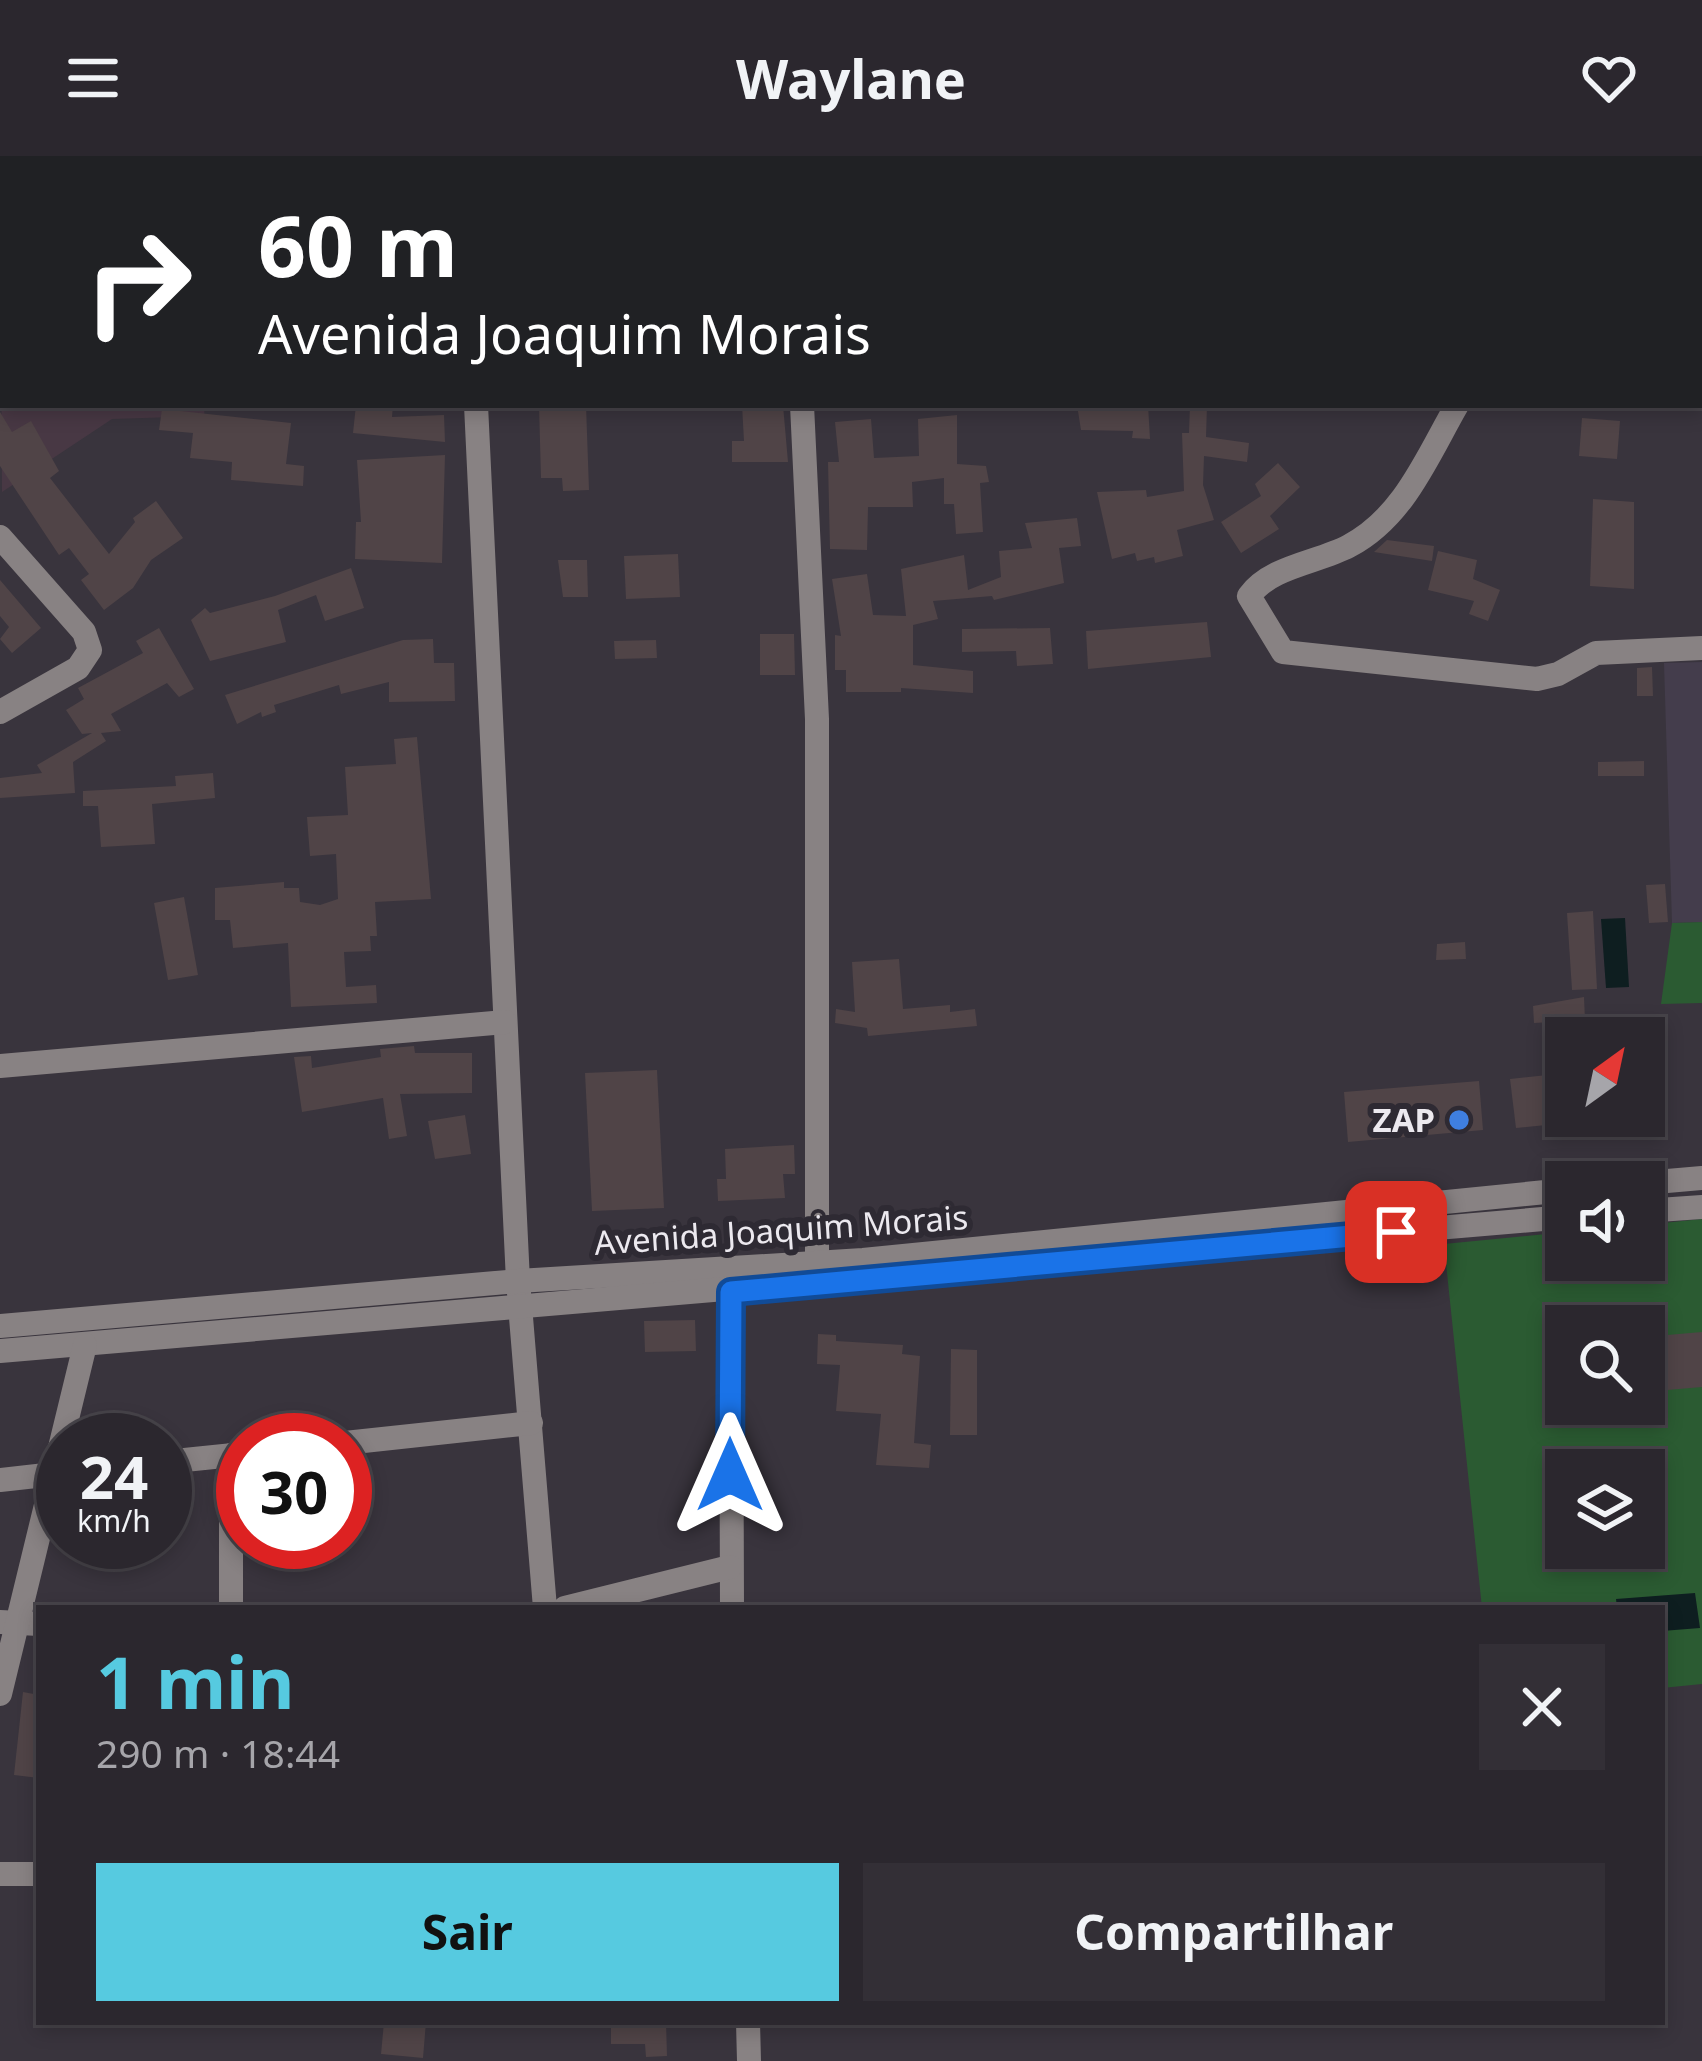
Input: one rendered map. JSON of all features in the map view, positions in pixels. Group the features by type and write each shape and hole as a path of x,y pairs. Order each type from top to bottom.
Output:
{"street":[{"path":"476,408 520,1293 544,1605"},
{"path":"802,408 817,719 818,1264"},
{"path":"1454,408 1396,512 1350,545 1259,582 1249,596 1283,652 1537,679 1596,652 1702,648"},
{"path":"0,537 84,632 90,650 78,668 0,712"},
{"path":"0,1066 505,1022"},
{"path":"1665,1181 1702,1178"},
{"name":"Avenida Joaquim Morais","path":"0,1351 520,1293 1545,1192"},
{"path":"1665,1210 1702,1207"},
{"name":"Avenida Joaquim Morais","path":"0,1326 520,1293 731,1292 1545,1219"},
{"path":"731,1292 732,1605"},
{"path":"70,1413 85,1345"},
{"path":"372,1440 531,1423"},
{"path":"0,1480 36,1476"},
{"path":"0,1694 36,1556"},
{"path":"578,1605 730,1567"},
{"path":"231,1605 233,1569"},
{"path":"0,1874 36,1874"},
{"path":"748,2025 749,2061"}],"shaded area":[{"path":"2,408 205,408 204,416 112,419 2,492"},
{"path":"1702,662 1702,922 1672,923 1664,663"},
{"path":"1625,918 1629,987 1606,988 1601,919"},
{"path":"1695,1593 1700,1628 1665,1631 1665,1605 1617,1605 1616,1599"}],"green space":[{"path":"1702,922 1702,1003 1661,1004 1672,923"},
{"path":"1702,1219 1702,1684 1665,1688 1665,1605 1482,1605 1444,1244 1545,1234 1545,1281 1665,1281 1665,1223"}],"building":[{"path":"356,408 393,408 392,417 444,415 445,442 353,433"},
{"path":"539,408 586,408 589,490 563,491 562,478 541,478"},
{"path":"742,408 783,408 788,462 732,462 732,441 744,441"},
{"path":"1077,408 1148,408 1150,439 1132,438 1133,431 1081,430"},
{"path":"1190,408 1207,408 1206,437 1249,443 1247,462 1204,456 1203,485 1214,520 1177,530 1183,556 1155,563 1154,557 1137,561 1135,553 1112,559 1097,492 1146,490 1147,497 1184,491 1182,433 1189,433"},
{"path":"162,409 291,423 286,464 304,466 303,486 231,480 232,462 190,458 193,433 159,430"},
{"path":"0,412 12,432 31,421 59,471 50,478 109,554 135,522 133,518 156,501 183,538 151,560 133,588 104,610 81,580 89,574 69,548 59,555 0,466"},
{"path":"957,415 957,464 986,466 989,482 980,483 983,532 956,534 954,504 944,504 944,478 912,482 913,507 868,507 867,550 830,549 828,462 839,462 835,422 871,419 874,458 919,456 918,419"},
{"path":"1582,418 1620,421 1617,459 1579,456"},
{"path":"445,455 442,563 355,559 356,522 361,522 357,460"},
{"path":"1278,463 1300,487 1270,516 1279,529 1241,553 1221,522 1261,496 1255,484"},
{"path":"1593,499 1634,502 1634,589 1590,586"},
{"path":"1077,518 1081,546 1059,548 1064,583 994,600 992,596 933,601 938,619 913,625 913,665 973,671 973,693 901,688 901,692 846,692 846,670 835,670 835,635 841,636 832,579 867,574 873,615 906,616 901,569 964,555 968,590 1001,577 999,551 1032,548 1025,523"},
{"path":"1387,540 1434,546 1432,561 1374,552"},
{"path":"1438,551 1477,560 1473,579 1500,590 1488,621 1469,614 1474,601 1428,590"},
{"path":"678,554 680,597 626,599 624,556"},
{"path":"558,560 587,560 588,597 563,597"},
{"path":"351,568 364,608 325,621 316,595 278,610 286,642 210,661 191,620 205,608 210,613 275,596"},
{"path":"0,580 41,628 12,653 0,639 9,627 0,616"},
{"path":"1207,622 1211,657 1088,669 1086,631"},
{"path":"159,628 194,689 179,697 167,683 111,714 121,731 101,733 106,741 73,762 75,793 0,798 0,778 42,773 37,765 92,733 82,734 66,710 84,699 78,688 143,653 136,641"},
{"path":"1050,628 1053,664 1017,666 1016,651 962,652 962,629"},
{"path":"760,634 794,634 795,675 760,675"},
{"path":"433,639 434,663 454,663 455,701 389,702 389,682 341,694 339,685 274,705 276,712 262,717 261,712 237,724 225,695 403,640"},
{"path":"656,640 657,658 615,659 614,641"},
{"path":"1652,667 1653,696 1637,696 1637,668"},
{"path":"417,737 431,899 375,902 377,936 370,936 371,951 344,952 346,987 376,985 377,1003 291,1007 288,943 233,948 230,920 215,920 215,888 284,882 284,888 299,888 300,902 320,905 338,899 336,854 310,856 307,817 348,815 345,767 396,764 394,739"},
{"path":"1644,761 1644,776 1598,776 1598,762"},
{"path":"213,773 215,798 152,804 155,844 101,847 98,806 83,806 83,791 176,786 175,776"},
{"path":"1665,884 1668,922 1649,923 1646,885"},
{"path":"184,897 198,975 168,980 154,903"},
{"path":"1593,911 1597,989 1572,990 1567,913"},
{"path":"1465,942 1466,959 1436,960 1437,944"},
{"path":"899,959 903,1009 950,1005 950,1012 975,1009 977,1026 868,1036 867,1028 835,1023 836,1009 855,1012 852,962"},
{"path":"1584,997 1585,1017 1545,1017 1545,1022 1534,1023 1533,1006"},
{"path":"414,1046 415,1053 472,1053 472,1093 400,1094 407,1136 389,1139 383,1098 302,1112 294,1057 311,1056 312,1068 381,1057 380,1049"},
{"path":"657,1070 664,1208 592,1211 585,1073"},
{"path":"1545,1075 1545,1125 1516,1128 1510,1079"},
{"path":"1479,1081 1483,1130 1348,1142 1344,1092"},
{"path":"465,1115 471,1154 435,1159 428,1121"},
{"path":"794,1145 795,1174 783,1174 785,1198 718,1201 717,1179 726,1179 725,1149"},
{"path":"695,1320 696,1351 645,1352 644,1321"},
{"path":"1702,1332 1702,1387 1665,1390 1665,1335"},
{"path":"818,1334 836,1335 836,1341 903,1345 902,1354 920,1356 914,1443 931,1445 929,1468 876,1465 881,1414 836,1411 840,1365 817,1364"},
{"path":"951,1349 977,1350 977,1435 950,1435"},
{"path":"23,1692 36,1694 36,1778 14,1775"},
{"path":"384,2025 426,2025 423,2058 381,2054"},
{"path":"611,2025 666,2025 667,2056 646,2057 645,2044 611,2044"}],"place":[{"name":"ZAP","path":"1459,1120"}],"route":[{"path":"730,1475 731,1292 1396,1232"}]}
